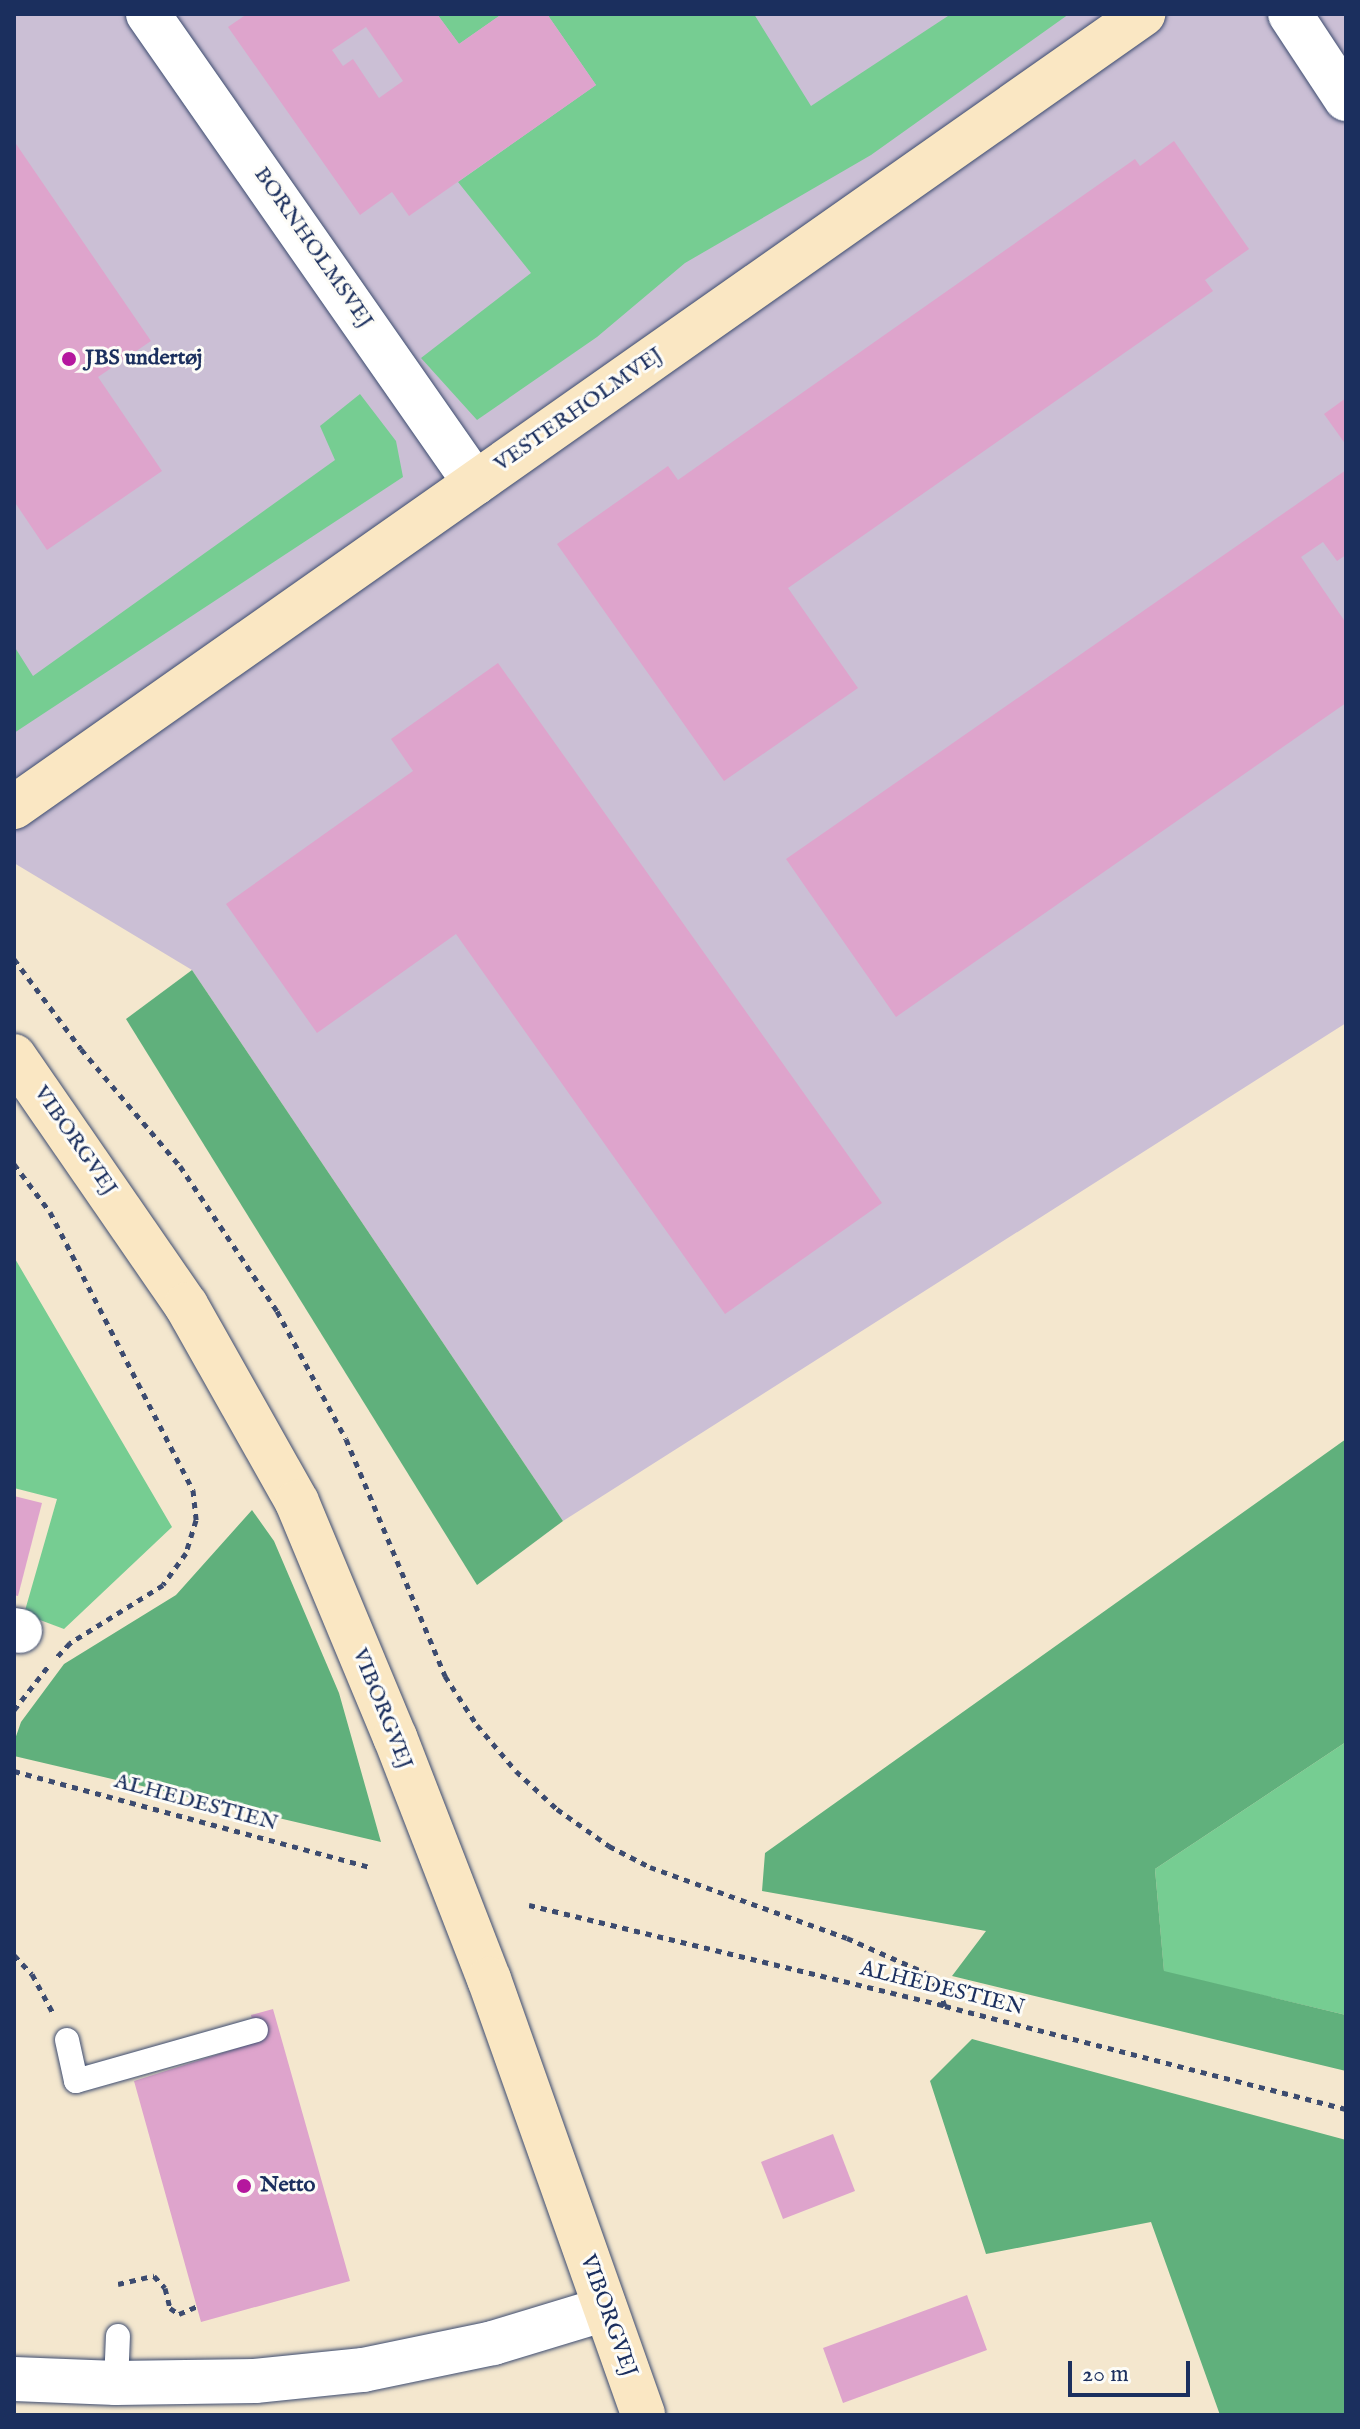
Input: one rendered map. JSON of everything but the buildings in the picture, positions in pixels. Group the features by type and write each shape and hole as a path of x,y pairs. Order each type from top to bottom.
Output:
{"street":[{"name":"BORNHOLMSVEJ","path":"148,14 475,483"},
{"name":"VESTERHOLMVEJ","path":"14,807 1143,14"},
{"path":"1290,14 1346,99"},
{"name":"VIBORGVEJ","path":"14,1056 186,1305 297,1502 395,1737 489,1979 643,2415"},
{"path":"14,2379 116,2383 207,2398 255,2381 363,2370 493,2343 605,2309"}],"lane":[{"path":"67,2040 76,2081 256,2030"},
{"path":"116,2383 118,2336"}],"path":[{"path":"14,959 81,1049 180,1166 277,1311 346,1439 445,1676 477,1725 516,1771 557,1809 609,1846 650,1867 847,1938 926,1973 939,1989 945,2006"},
{"path":"14,1164 50,1212 193,1490 196,1520 186,1553 163,1585 70,1643 34,1682 14,1710"},
{"name":"ALHEDESTIEN","path":"14,1771 369,1867"},
{"name":"ALHEDESTIEN","path":"529,1905 945,2006 1346,2109"},
{"path":"16,1959 47,2000 67,2040"},
{"path":"118,2284 154,2276 165,2288 170,2308 179,2314 198,2306"}],"shaded area":[{"path":"14,14 1346,14 1346,1023 563,1521 192,970 14,863"}],"green space":[{"path":"437,14 502,14 459,44"},
{"path":"547,14 754,14 811,106 951,14 1069,14 871,155 685,263 597,337 477,420 421,358 531,273 458,182 596,85"},
{"path":"360,394 396,441 403,477 14,733 14,646 33,676 335,460 320,426"},
{"path":"192,970 563,1521 477,1585 126,1019"},
{"path":"14,1257 172,1527 64,1629 24,1614 57,1499 14,1488"},
{"path":"1346,1439 1346,1742 1155,1869 1164,1971 1346,2015 1346,2071 952,1976 986,1931 762,1891 765,1853"},
{"path":"252,1510 274,1541 339,1693 381,1842 14,1756 14,1742 21,1722 64,1664 176,1595"},
{"path":"1346,1742 1346,2015 1164,1972 1155,1869"},
{"path":"972,2039 1346,2140 1346,2415 1220,2415 1151,2222 986,2254 930,2081"}],"place":[{"name":"JBS undertøj","path":"69,359"},
{"name":"Netto","path":"244,2186"}]}
